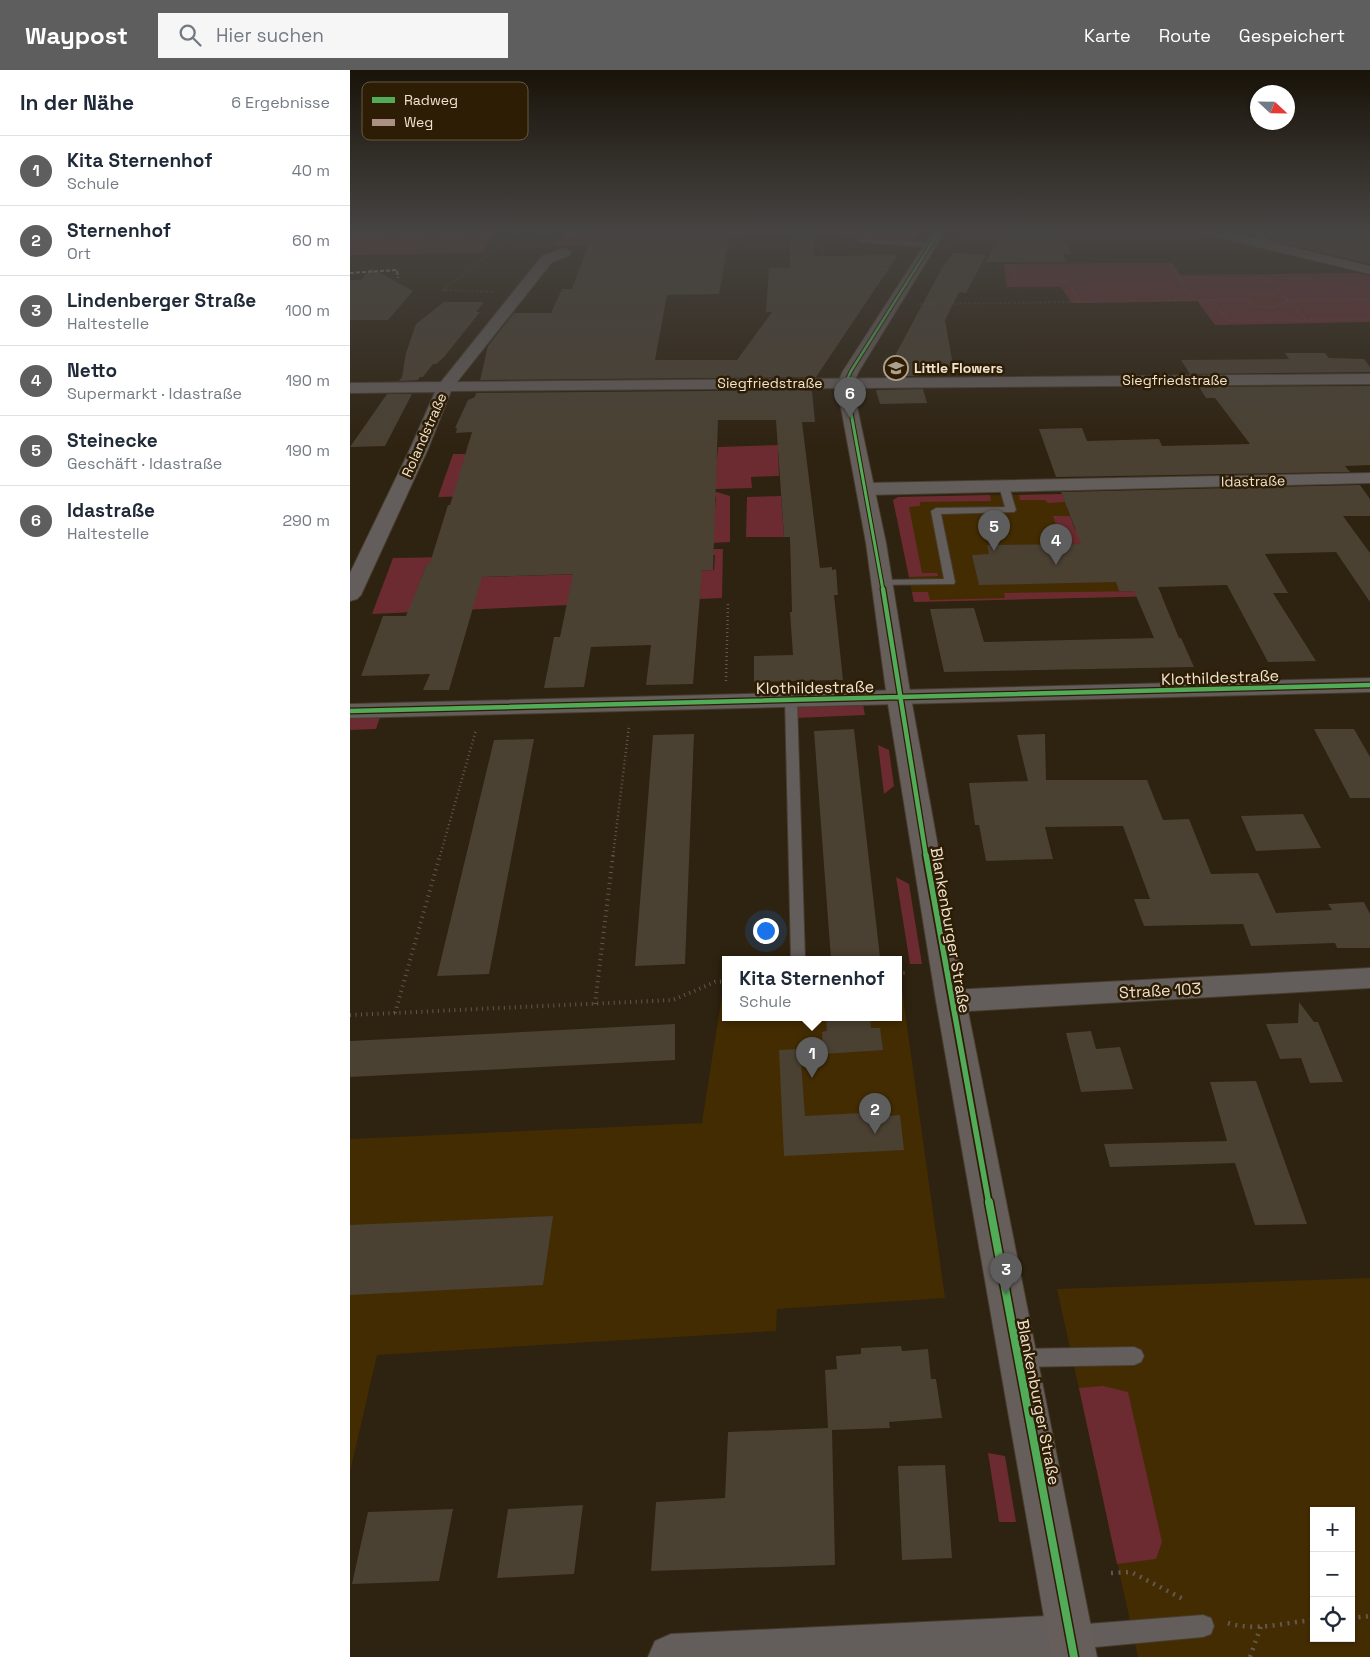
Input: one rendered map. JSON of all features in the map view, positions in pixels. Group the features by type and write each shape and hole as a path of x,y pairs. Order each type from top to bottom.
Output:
{"main road":[{"path":"846,382 893,304"},
{"name":"Blankenburger Straße","path":"846,382 854,441 866,489 950,1001 1072,1647"}],"street":[{"name":"Rolandstraße","path":"350,595 419,449 445,388 510,304"},
{"name":"Siegfriedstraße","path":"350,388 846,382 1370,379"},
{"name":"Idastraße","path":"866,489 1370,478"},
{"name":"Klothildestraße","path":"350,712 632,703 899,698 1370,685"},
{"name":"Straße 103","path":"950,1001 1370,978"},
{"path":"671,1657 1072,1647"}],"lane":[{"path":"881,584 950,582 936,511 1011,510 1004,486"},
{"path":"791,699 798,956"},
{"path":"1017,1358 1134,1356"},
{"path":"1072,1647 1203,1626"}],"path":[{"path":"1215,304 1228,321 1370,318"},
{"path":"1250,304 1270,307 1286,304"},
{"path":"1291,304 1305,320"},
{"path":"725,701 728,602"},
{"path":"595,1004 632,703"},
{"path":"395,1013 483,707"},
{"path":"902,974 906,973"},
{"path":"350,1015 673,1000 715,982 722,981"},
{"path":"1111,1573 1130,1572"},
{"path":"1355,1618 1370,1616"},
{"path":"1250,1657 1261,1626"}],"shaded area":[{"path":"1199,304 1370,304 1370,322 1215,325"},
{"path":"779,445 779,476 751,477 752,488 438,497 453,454 466,454 463,466 717,458 718,447"},
{"path":"717,492 730,496 730,542 712,543 716,497 699,493"},
{"path":"1062,494 1075,530 1132,529 1162,596 914,602 893,500 898,497"},
{"path":"1062,494 1065,502 1048,503 1045,500 1020,500 1019,495"},
{"path":"990,495 991,501 920,502 920,506 909,507 922,573 937,573 938,576 909,577 893,500 898,497"},
{"path":"781,496 784,537 746,537 747,497"},
{"path":"1053,516 1070,516 1075,530 1132,529 1162,596 914,602 912,592 928,592 930,600 1005,598 1004,593 1147,591 1127,543 1067,544 1063,533 1059,533"},
{"path":"699,549 723,549 722,598 372,614 393,558 448,557 446,563 427,564 421,579 714,570 715,555 697,556"},
{"path":"863,704 865,715 795,718 794,706"},
{"path":"380,717 376,729 350,730 350,718"},
{"path":"878,745 889,750 894,786 884,794"},
{"path":"896,877 909,884 922,964 910,964"},
{"path":"902,990 945,1298 777,1309 776,1331 377,1355 350,1472 350,1139 702,1123 722,995 722,1021 902,1021"},
{"path":"1370,1278 1370,1657 1138,1657 1057,1289"},
{"path":"1103,1386 1128,1392 1162,1542 1156,1559 1117,1564 1079,1388"},
{"path":"988,1453 1005,1456 1016,1522 999,1522"}],"building":[{"path":"350,304 402,304 388,320 350,320"},
{"path":"441,304 482,304 476,312 480,312 444,357 436,364 433,364 423,377 420,377 418,380 399,381 402,377 406,353 416,324"},
{"path":"555,304 665,304 655,360 737,360 772,312 766,312 767,304 865,304 816,377 480,380 488,346 514,313 551,313"},
{"path":"923,304 953,304 945,320 954,371 918,372 919,376 884,376"},
{"path":"1285,353 1325,353 1329,358 1364,359 1370,367 1370,372 1190,374 1181,360 1289,359"},
{"path":"1370,386 1370,465 1345,466 1350,472 1056,477 1039,429 1082,428 1087,441 1159,439 1162,446 1250,444 1215,398 1206,398 1199,387"},
{"path":"923,389 927,403 880,404 876,391 877,390"},
{"path":"812,391 815,422 802,422 820,568 832,567 832,570 836,569 838,595 834,595 843,680 754,682 754,656 793,655 790,612 792,612 790,537 784,537 776,420 718,420 713,570 702,570 693,684 646,685 651,645 591,647 584,687 544,688 554,637 560,637 573,574 482,577 449,690 423,690 430,674 361,676 383,616 406,616 427,564 430,563 472,432 456,433 457,428 455,428 468,400 475,397 476,393"},
{"path":"387,394 412,394 385,446 350,447"},
{"path":"1360,485 1370,499 1370,516 1343,516 1370,553 1370,602 1336,552 1265,554 1288,593 1273,593 1316,661 1268,662 1227,585 1158,587 1179,638 1181,638 1194,667 944,672 930,609 974,608 984,642 1154,638 1134,591 1119,591 1116,582 979,585 972,555 989,554 987,545 1081,544 1061,492"},
{"path":"854,729 880,956 831,956 814,731"},
{"path":"1314,729 1354,729 1370,757 1370,798 1350,798"},
{"path":"694,734 685,964 635,966 653,735"},
{"path":"1045,734 1046,780 1147,780 1163,820 1189,819 1211,874 1258,873 1276,913 1332,910 1328,904 1364,902 1370,914 1370,948 1337,948 1335,943 1251,946 1243,924 1144,926 1134,899 1150,899 1123,826 1045,827 1053,859 986,861 979,825 975,825 969,783 1028,781 1017,735"},
{"path":"534,739 489,974 437,976 494,740"},
{"path":"1303,814 1321,848 1256,851 1241,816"},
{"path":"1299,1002 1314,1022 1318,1022 1343,1082 1310,1083 1301,1058 1280,1059 1266,1024 1298,1023"},
{"path":"826,1021 870,1021 871,1028 880,1028 883,1050 823,1054 822,1032 827,1031"},
{"path":"675,1024 675,1060 350,1077 350,1041"},
{"path":"1091,1031 1096,1049 1120,1047 1133,1089 1081,1092 1066,1033"},
{"path":"800,1049 805,1116 862,1113 861,1118 900,1115 904,1150 784,1156 779,1050"},
{"path":"1256,1081 1307,1224 1255,1225 1235,1163 1110,1167 1104,1144 1227,1141 1210,1082"},
{"path":"553,1216 543,1285 350,1295 350,1225"},
{"path":"901,1346 902,1351 928,1349 931,1379 936,1379 942,1418 889,1422 890,1428 832,1430 835,1565 651,1571 656,1502 725,1498 728,1432 828,1428 825,1370 837,1369 836,1356 861,1354 861,1348"},
{"path":"945,1465 952,1558 902,1560 898,1466"},
{"path":"583,1505 574,1574 497,1578 508,1509"},
{"path":"453,1509 439,1581 352,1584 368,1512"}],"cycle path":[{"path":"893,304 851,371 846,382 847,397 876,543 899,698 951,1001 1074,1657"},
{"path":"350,711 1370,685"}],"place":[{"name":"Little Flowers","path":"896,368"},
{"name":"Idastraße","path":"850,418"},
{"name":"Steinecke","path":"994,551"},
{"name":"Netto","path":"1056,565"},
{"name":"Kita Sternenhof","path":"812,1078"},
{"name":"Sternenhof","path":"875,1134"},
{"name":"Lindenberger Straße","path":"1006,1294"}]}
